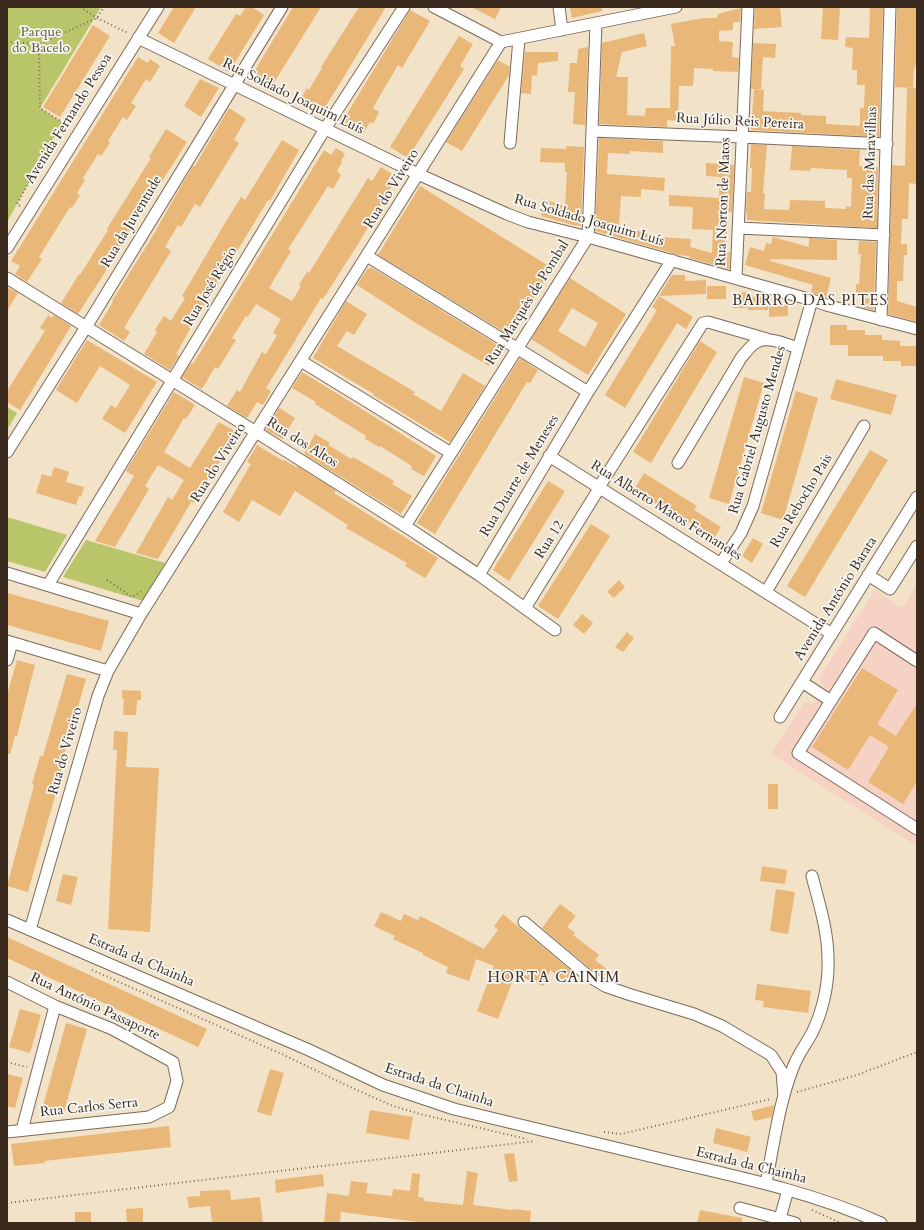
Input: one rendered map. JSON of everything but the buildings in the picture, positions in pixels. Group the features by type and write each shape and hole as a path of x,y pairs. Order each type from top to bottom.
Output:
{"street":[{"name":"Avenida Fernando Pessoa","path":"7,248 158,7"},
{"name":"Rua da Juventude","path":"7,452 282,7"},
{"name":"Rua José Régio","path":"48,585 326,129 404,7"},
{"path":"434,7 501,42 664,8 676,7"},
{"path":"559,7 562,30"},
{"name":"Rua Norton de Matos","path":"736,278 748,7"},
{"name":"Rua das Maravilhas","path":"881,320 890,7"},
{"name":"Rua Marquês de Pombal","path":"405,526 588,237 596,23"},
{"name":"Rua Soldado Joaquim Luís","path":"138,38 418,174 528,222 672,260 917,329"},
{"path":"510,143 519,39"},
{"name":"Rua do Viveiro","path":"30,930 91,718 108,671 141,614 368,256 501,42"},
{"name":"Rua Júlio Reis Pereira","path":"592,131 887,144"},
{"path":"739,228 884,235"},
{"path":"368,256 588,392"},
{"name":"Rua Duarte de Meneses","path":"479,575 588,392 672,260"},
{"name":"Rua dos Altos","path":"7,278 405,526 479,575 555,630"},
{"name":"Rua Gabriel Augusto Mendes","path":"721,563 741,533 753,506 812,300"},
{"name":"Rua 12","path":"525,608 703,323 708,322 767,339"},
{"path":"678,463 741,358 757,342 767,339 798,348"},
{"path":"301,361 451,453"},
{"name":"Rua Rebocho Pais","path":"766,592 864,426"},
{"name":"Rua Alberto Matos Fernandes","path":"549,456 832,634"},
{"name":"Avenida António Barata","path":"780,717 917,497"},
{"path":"868,575 890,589 917,546"},
{"path":"7,573 141,614"},
{"path":"917,661 874,634 798,753 917,829"},
{"path":"7,660 9,642 108,671"},
{"path":"802,682 831,701"},
{"path":"766,1183 784,1096 794,1065 812,1032 821,1010 827,984 828,939 812,876"},
{"name":"Estrada da Chainha","path":"7,920 309,1050 383,1085 404,1093 454,1109 766,1183 821,1199 880,1223"},
{"path":"524,922 587,975 605,986 694,1014 722,1026 772,1055 782,1072 784,1096"},
{"name":"Rua António Passaporte","path":"7,982 56,1006 112,1029 173,1062 177,1081"},
{"path":"22,1130 56,1006"},
{"name":"Rua Carlos Serra","path":"7,1132 149,1117 169,1107 177,1081"},
{"path":"780,1218 788,1190"},
{"path":"740,1208 795,1223"}],"path":[{"path":"80,7 97,18 138,38"},
{"path":"7,42 39,44 97,18 104,7"},
{"path":"17,204 62,122 40,108 39,44"},
{"path":"107,580 132,597 142,590"},
{"path":"621,1134 784,1096 857,1075 917,1052"},
{"path":"7,1062 38,1070"},
{"path":"7,1203 535,1141"}],"shaded area":[{"path":"917,584 917,846 771,754 804,702 812,703 820,699 824,691 824,687 819,678 875,590 902,608"}],"green space":[{"name":"Parque do Bacelo","path":"7,7 101,7 40,108 62,122 7,222"},
{"path":"7,407 17,413 7,430"},
{"path":"7,517 67,535 45,572 7,561"},
{"path":"86,540 165,563 143,601 63,577"}],"district":[{"name":"BAIRRO DAS PITES","path":"810,302"},
{"name":"HORTA CAINIM","path":"554,979"}]}
